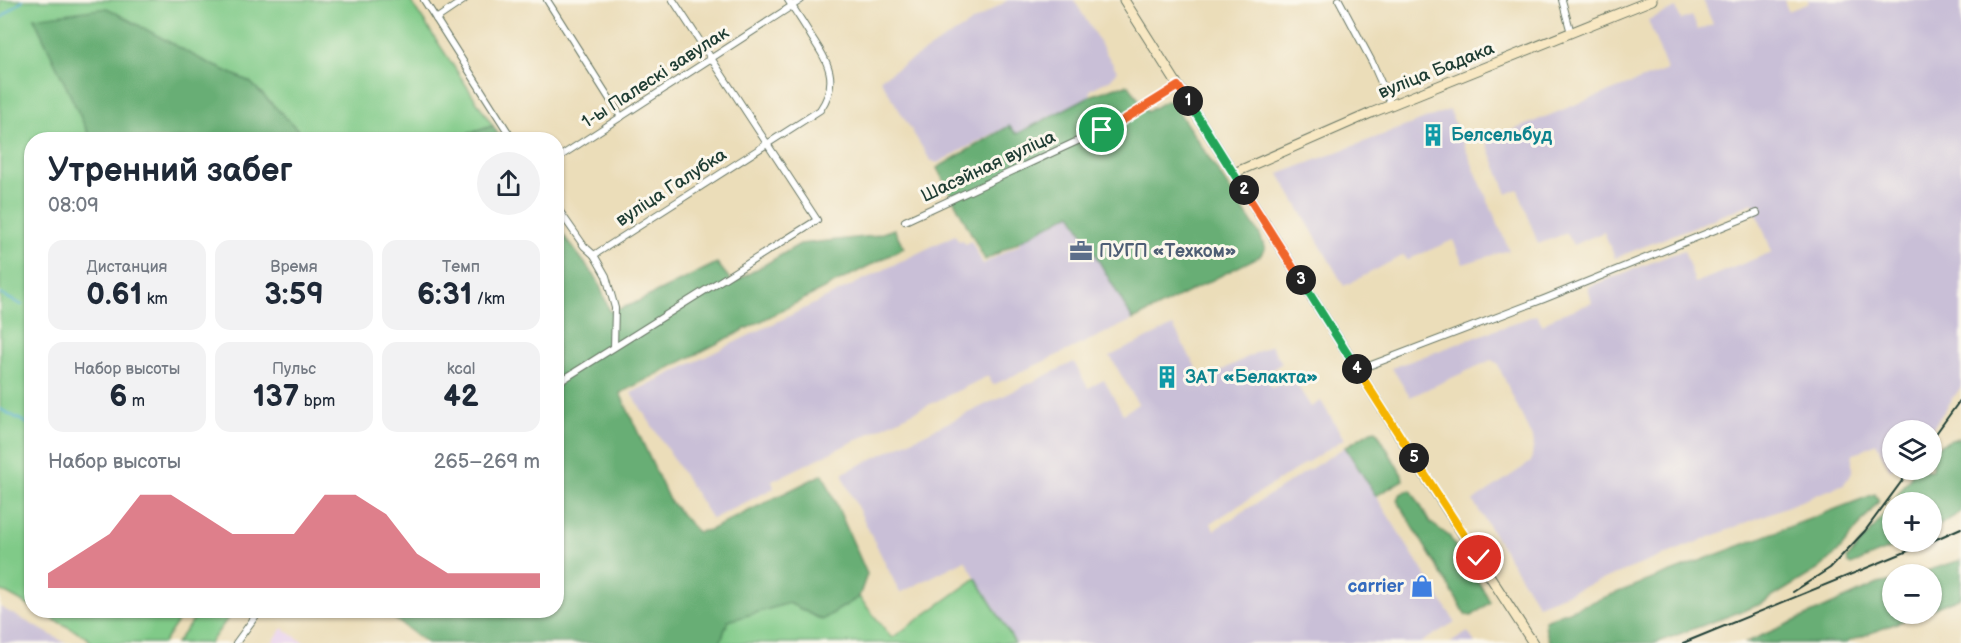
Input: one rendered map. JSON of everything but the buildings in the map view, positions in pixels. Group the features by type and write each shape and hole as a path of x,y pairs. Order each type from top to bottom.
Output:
{"main road":[{"path":"1124,0 1533,643"},
{"name":"вуліца Бадака","path":"1234,173 1391,105 1652,0"}],"street":[{"path":"424,0 508,132"},
{"path":"436,19 464,0"},
{"path":"547,0 621,117"},
{"path":"564,379 817,220 673,0"},
{"name":"1-ы Палескі завулак","path":"564,154 711,59 790,3 801,0"},
{"path":"1339,0 1372,62 1391,105"},
{"path":"1562,0 1571,33"},
{"name":"вуліца Галубка","path":"594,255 820,110 827,100 831,86 830,72 823,54 790,3"},
{"name":"Шасэйная вуліца","path":"905,221 1125,119 1178,86"},
{"path":"1358,370 1544,299 1757,213"},
{"path":"564,217 584,246 594,255 606,276 615,308 614,347"},
{"path":"236,643 254,618"}],"shaded area":[{"path":"1008,0 1074,0 1117,71 1111,79 1091,89 1090,96 1016,135 1008,126 937,163 930,160 880,79"},
{"path":"1703,0 1784,0 1788,11 1809,3 1808,0 1961,0 1961,387 1938,420 1882,420 1882,454 1876,443 1852,455 1852,473 1844,484 1538,605 1473,501 1531,462 1534,442 1497,363 1491,360 1410,397 1392,368 1536,315 1543,325 1556,316 1592,303 1588,287 1684,250 1695,283 1772,252 1753,203 1615,258 1604,232 1573,245 1567,233 1538,244 1518,189 1507,194 1486,141 1667,70 1648,20 1676,8 1681,20 1692,16 1698,30 1713,24"},
{"path":"1449,110 1509,250 1463,264 1453,240 1407,260 1404,255 1344,286 1279,174"},
{"path":"1071,213 1133,320 993,385 988,376 772,481 774,488 712,519 631,393 955,235 965,244 971,241 983,264 1020,244 1018,241"},
{"path":"1173,326 1203,380 1271,345 1282,363 1264,375 1272,388 1282,382 1285,386 1294,380 1311,407 1321,401 1344,439 1211,523 1214,530 1345,447 1455,622 1420,643 1015,643 965,560 900,593 844,480 843,473 1074,362 1088,388 1104,380 1123,414 1138,404 1110,356"},
{"path":"0,607 66,643 0,643"},
{"path":"282,628 305,643 272,643"},
{"path":"1468,632 1475,643 1450,643"}],"green space":[{"path":"0,0 410,0 493,126 473,132 300,132 250,82 202,60 34,18 88,132 24,132 24,603 0,590"},
{"path":"107,8 202,60 250,82 300,132 88,132 34,18"},
{"path":"1129,85 1147,112 1166,101 1172,102 1260,235 1265,249 1260,256 1133,320 1071,213 985,260 937,168 1009,126 1017,134 1090,96"},
{"path":"493,126 497,132 473,132"},
{"path":"894,229 904,248 620,393 669,500 697,532 710,530 823,474 867,574 859,597 822,620 789,603 728,621 720,643 427,643 393,618 564,618 564,236 597,279 610,312 633,304 717,263 733,283 800,244 874,236"},
{"path":"1376,430 1403,480 1376,496 1345,447"},
{"path":"1961,438 1961,512 1942,524 1942,492 1899,492 1908,480 1942,480 1942,444 1951,439"},
{"path":"1411,490 1431,523 1449,536 1490,602 1472,616 1466,615 1397,500 1403,493"},
{"path":"1875,494 1879,501 1838,552 1819,569 1761,604 1655,643 1551,643 1548,638 1545,620"},
{"path":"1882,517 1882,552 1851,565 1848,563 1847,559"},
{"path":"1961,560 1961,597 1942,605 1942,566"},
{"path":"976,578 1015,643 720,643 728,621 789,603 822,620 859,597 892,638"},
{"path":"1882,583 1882,624 1894,624 1845,643 1745,643"},
{"path":"51,618 180,618 163,643 92,643 85,636"},
{"path":"195,618 228,618 210,643 176,643"}],"waterway":[{"path":"0,19 23,0"},
{"path":"0,294 22,305"},
{"path":"0,409 24,422"}],"railway":[{"path":"1942,425 1961,399"},
{"path":"1793,592 1830,568 1865,531 1903,480"},
{"path":"1942,537 1961,528"},
{"path":"1683,643 1906,552"}],"place":[{"name":"Белсельбуд","path":"1433,135"},
{"name":"ПУГП «Техком»","path":"1081,251"},
{"name":"ЗАТ «Белакта»","path":"1167,377"},
{"name":"carrier","path":"1422,586"}],"route":[{"path":"1102,130 1125,119 1178,86 1479,558"}]}
